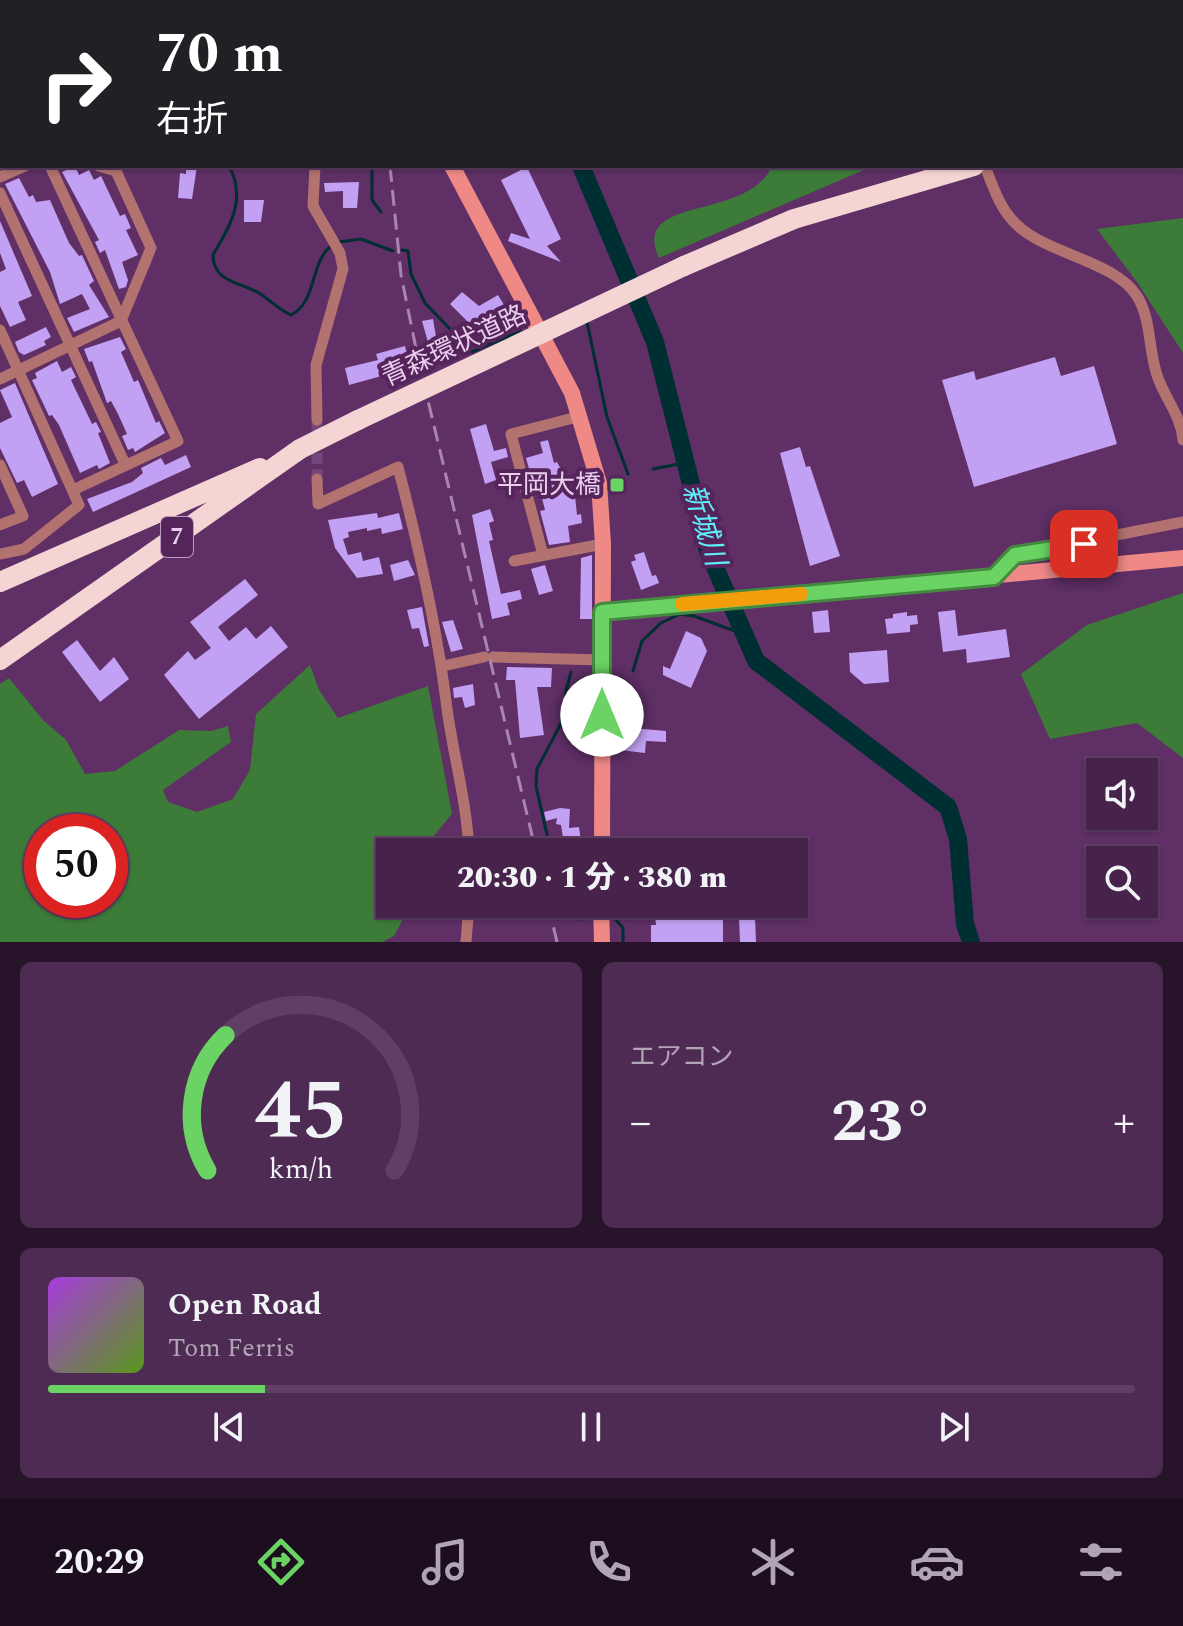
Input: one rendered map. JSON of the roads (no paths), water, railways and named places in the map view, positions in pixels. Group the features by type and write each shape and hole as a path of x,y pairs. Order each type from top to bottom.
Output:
{"highway":[{"name":"青森環状道路","path":"0,660 300,449 684,266 794,219 967,168"},
{"path":"0,582 300,449"}],"main road":[{"path":"453,168 554,357 581,416 599,483 603,544 602,838"},
{"path":"602,612 1183,558"},
{"path":"601,918 602,942"}],"street":[{"path":"0,177 20,168"},
{"path":"51,168 178,441 73,490"},
{"path":"0,379 121,321 151,248 116,171 106,168"},
{"path":"315,168 313,206 340,253 343,269 316,365 317,420"},
{"path":"986,168 998,198 1019,227 1039,241 1107,273 1136,294 1147,317 1147,339 1156,373 1183,425 1183,440"},
{"path":"0,193 125,464"},
{"path":"0,330 79,505 24,549 0,554"},
{"path":"543,555 511,434 581,416"},
{"path":"0,465 23,516 0,525"},
{"path":"317,479 318,504 398,467 443,666 469,838"},
{"path":"994,577 1015,555 1183,522"},
{"path":"514,561 603,544"},
{"path":"443,666 488,657 603,660"},
{"path":"466,942 468,918"}],"waterway":[{"path":"230,168 236,190 234,212 213,255 214,264 223,276 259,293 291,315 305,301 324,253 331,246"},
{"path":"372,168 372,200 381,212"},
{"name":"新城川","path":"582,168 655,342 708,551 756,661 948,807 958,839 965,924 971,942"},
{"path":"339,242 361,239 393,251"},
{"path":"402,250 408,251 411,274 425,303 472,352 521,331"},
{"path":"587,322 607,417 628,474"},
{"path":"653,469 684,463"},
{"path":"633,671 642,641 661,623 680,614 743,634"},
{"path":"548,838 536,786 537,769 566,714 566,691 571,672"},
{"path":"567,918 581,919"},
{"path":"616,920 623,928 623,942"}],"tunnel":[{"path":"317,420 317,479"}],"railway":[{"path":"390,168 401,275 419,363 533,838"},
{"path":"551,918 557,942"}],"place":[{"name":"平岡大橋","path":"617,485"}]}
